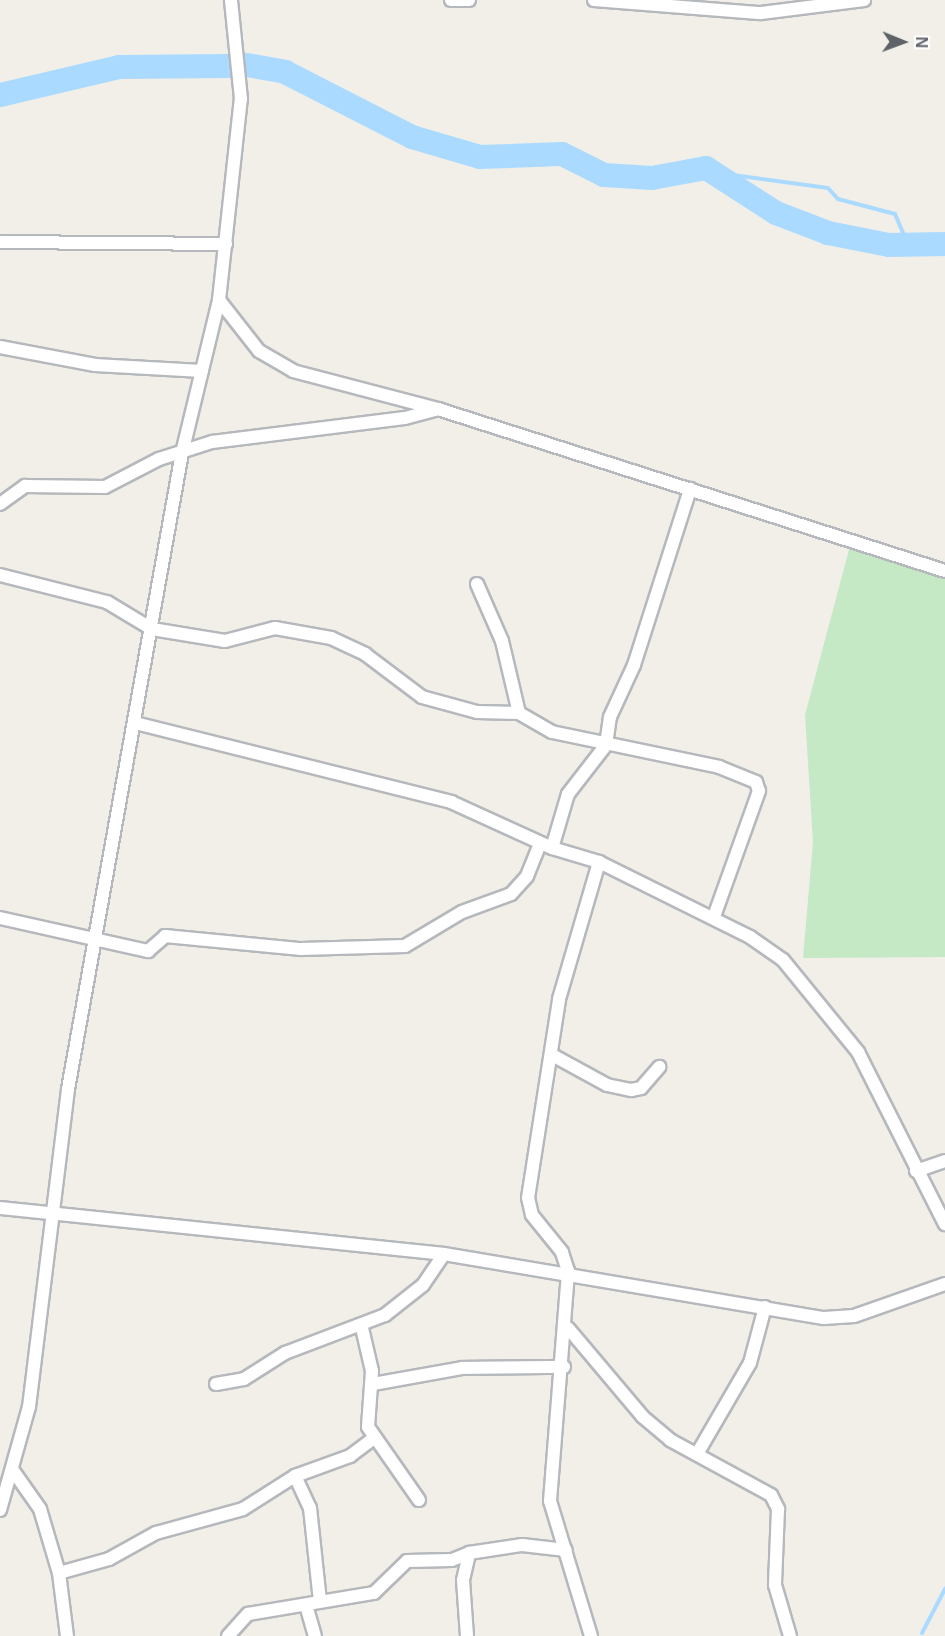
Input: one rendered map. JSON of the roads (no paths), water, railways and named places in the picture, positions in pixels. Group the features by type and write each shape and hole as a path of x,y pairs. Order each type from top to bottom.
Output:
{"street":[{"path":"0,1510 15,1472 29,1407 50,1216 95,941 182,453 219,300 241,99 231,0"},
{"path":"451,0 469,0"},
{"path":"594,0 761,13 864,0"},
{"path":"0,242 226,244"},
{"path":"219,300 241,334 274,363 438,409 945,571"},
{"path":"0,347 95,365 202,371"},
{"path":"0,504 25,486 105,487 212,442 405,418 438,409"},
{"path":"0,918 148,951 165,936 301,949 405,946 462,912 511,894 527,876 546,846 568,794 606,745 610,717 634,665 690,489"},
{"path":"0,575 107,602 152,629 225,641 275,628 331,638 364,654 422,697 477,712 519,713 552,732 718,767 756,782 759,790 744,839 714,917"},
{"path":"477,584 502,642 519,713"},
{"path":"135,723 390,784 500,820 546,846 599,862 714,917 783,960 807,986 858,1052 916,1171 945,1224"},
{"path":"591,1636 550,1501 568,1328 568,1272 562,1252 532,1215 528,1198 536,1125 554,1056 567,967 599,862"},
{"path":"554,1056 607,1085 631,1090 641,1088 659,1067"},
{"path":"916,1171 945,1161"},
{"path":"0,1208 50,1216 444,1254 568,1272 765,1307 844,1317 945,1284"},
{"path":"216,1384 244,1379 285,1353 362,1328 423,1285 444,1254"},
{"path":"697,1454 750,1364 765,1307"},
{"path":"362,1328 373,1384 368,1413 374,1438 419,1500"},
{"path":"568,1328 643,1417 697,1454 771,1495 778,1509 775,1585 789,1636"},
{"path":"373,1384 462,1368 564,1367"},
{"path":"59,1573 109,1559 156,1533 243,1509 295,1476 350,1456 374,1438"},
{"path":"15,1472 40,1509 59,1573 67,1636"},
{"path":"295,1476 310,1508 320,1601"},
{"path":"228,1636 248,1614 374,1593 407,1561 452,1560 469,1553 522,1545 566,1551"},
{"path":"467,1636 463,1580 469,1553"},
{"path":"306,1605 315,1636"}],"waterway":[{"path":"247,65 285,72 412,137 480,157 562,154 604,175 652,178 706,168 776,213 828,233 889,245 945,244"},
{"path":"0,95 119,67 230,66"},
{"path":"711,172 828,188 838,199 895,214 908,244"},
{"path":"922,1633 945,1589"}]}
